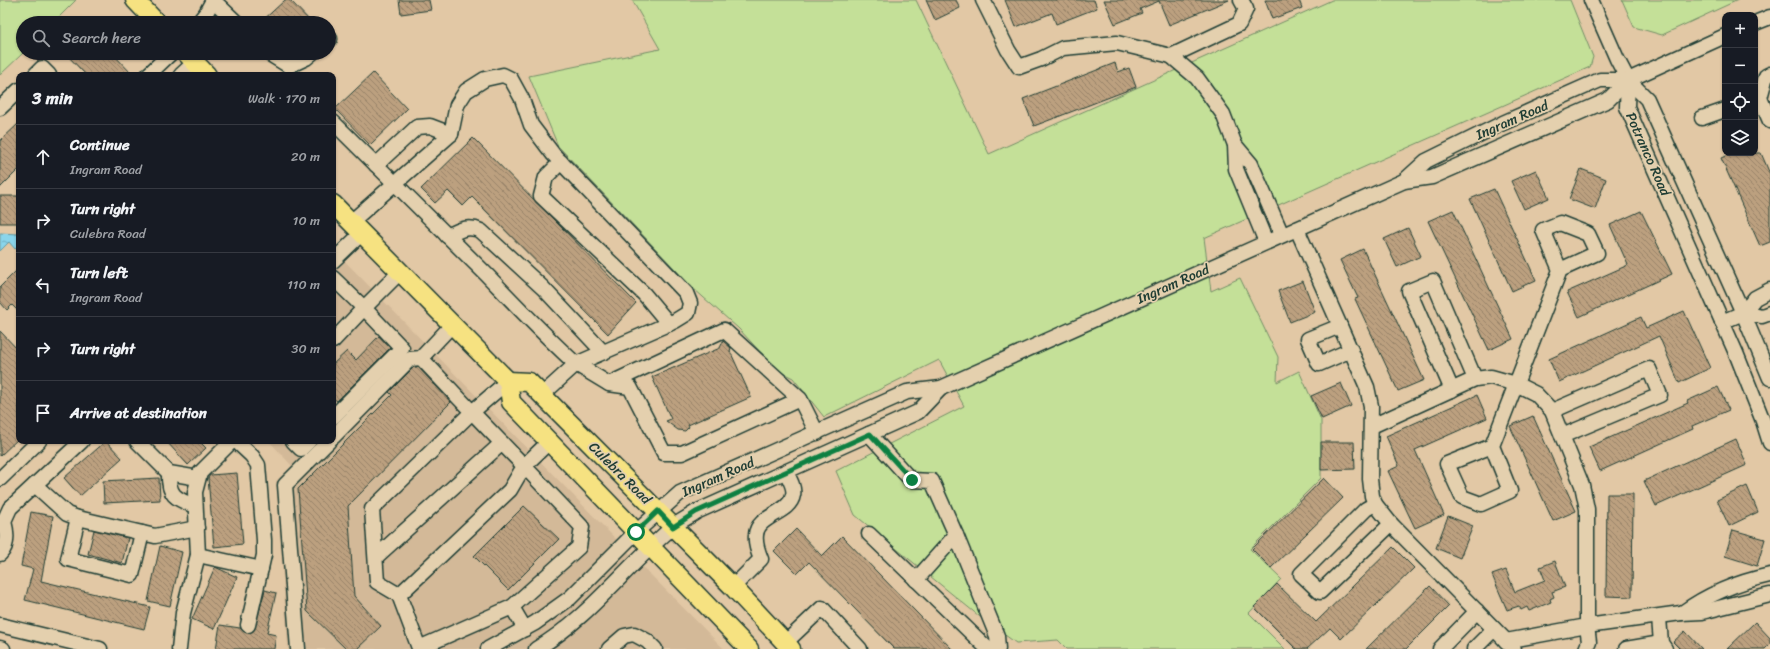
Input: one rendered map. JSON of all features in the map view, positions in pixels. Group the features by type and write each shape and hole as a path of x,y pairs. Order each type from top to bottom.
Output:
{"main road":[{"path":"135,0 150,16"},
{"path":"193,60 204,72"},
{"path":"336,207 508,381"},
{"name":"Culebra Road","path":"742,647 652,547 511,402 508,381 529,382 734,587 788,646"}],"street":[{"path":"203,16 213,0 230,16"},
{"path":"983,0 1008,50 1019,67 1041,60 1063,48 1117,43 1171,56 1197,78 1223,114 1235,144 1252,164 1282,235"},
{"path":"1171,56 1239,24 1246,9 1241,0"},
{"path":"1591,0 1628,80"},
{"path":"1758,22 1770,17"},
{"name":"Ingram Road","path":"488,649 525,629 570,598 658,511 680,493 907,392 941,388 1404,181 1432,177 1608,100 1628,80 1722,37"},
{"path":"151,72 164,60"},
{"path":"182,72 188,60"},
{"path":"279,60 289,66 302,60"},
{"path":"38,72 42,68 46,72"},
{"path":"1758,96 1766,76 1770,74"},
{"path":"336,258 356,228 395,183 451,134 457,105 466,91 484,79 503,75 511,80 522,99 531,125 561,162 686,293 690,303 688,313 668,324 576,364 542,395"},
{"name":"Ingram Road","path":"1404,181 1426,161 1503,123 1600,80 1628,80"},
{"name":"Potranco Road","path":"1628,80 1647,99 1743,313 1770,378"},
{"name":"Potranco Road","path":"1628,80 1627,107 1753,394 1770,443"},
{"path":"0,108 16,93"},
{"path":"1758,100 1770,121"},
{"path":"1702,118 1722,111"},
{"path":"336,125 541,332 576,364 609,384 630,387 664,453 682,453 800,399"},
{"path":"376,165 417,127 430,126 451,134"},
{"path":"1235,144 1236,169 1266,242"},
{"path":"561,162 546,177 541,196 644,294 668,324"},
{"path":"447,236 464,228 474,228 481,231 543,288 603,352"},
{"path":"1297,229 1367,387 1371,406 1372,426 1370,479 1375,504 1390,524 1510,645 1587,626 1659,618 1681,613 1702,612 1770,595"},
{"path":"1492,446 1447,464 1462,497 1481,504 1510,491 1492,446 1560,270"},
{"path":"336,338 400,271"},
{"path":"336,281 402,348 336,413"},
{"path":"1452,390 1409,291 1433,281 1475,379"},
{"path":"1722,322 1743,313 1755,298 1770,290"},
{"path":"1743,313 1762,316 1770,312"},
{"path":"336,434 410,360 420,358 453,324"},
{"path":"1340,326 1308,339 1319,364 1351,350"},
{"path":"609,384 724,330 800,399 817,433"},
{"path":"420,358 472,412 502,443 582,527 579,547 512,607 418,649 417,640 399,595 377,582 372,508 472,412 508,381"},
{"path":"1552,411 1649,369 1660,395 1562,436"},
{"path":"1372,426 1475,379 1492,377 1516,384 1536,394 1552,411 1582,485 1587,508 1587,626 1589,642 1586,649"},
{"name":"Ingram Road","path":"536,649 545,644 583,613 673,527 696,512 918,412 941,388"},
{"path":"870,434 912,480 932,481 956,535 997,636 998,649"},
{"path":"399,595 510,490 524,466 549,442"},
{"path":"376,557 502,443"},
{"path":"0,480 36,444"},
{"path":"0,554 3,551 7,541 7,530 2,522 10,508 79,444"},
{"path":"140,444 169,473 198,478"},
{"path":"180,643 183,613 198,555 194,492 200,473 229,444"},
{"path":"239,444 252,456 258,465 264,540 264,555 248,624"},
{"path":"296,444 301,449 306,444"},
{"path":"298,649 285,485 326,444"},
{"path":"734,587 760,560 756,534 759,525 790,503 794,495 792,485 786,472"},
{"path":"169,473 168,486 172,494 185,502 196,506"},
{"path":"35,485 67,514 78,518 155,536 197,528"},
{"path":"1375,504 1366,509 1302,574 1320,592 1390,524"},
{"path":"78,518 68,559 132,575 142,533"},
{"path":"869,534 988,649"},
{"path":"916,580 956,535"},
{"path":"198,555 261,569"},
{"path":"1681,613 1699,601 1733,586 1770,575"},
{"path":"1733,586 1739,602"},
{"path":"512,607 525,629"},
{"path":"788,646 822,608 860,649"},
{"path":"1440,649 1477,611"},
{"path":"1626,649 1663,646 1659,618"},
{"path":"0,625 100,649"},
{"path":"1474,649 1494,629"},
{"path":"609,649 624,636 634,634 647,641 655,649"}],"shaded area":[{"path":"336,252 724,649 288,649 276,481 292,466 272,444 336,444"}],"green space":[{"path":"0,0 76,0 60,16 16,16 16,60 0,75"},
{"path":"632,0 916,0 989,154 1332,0 1570,0 1593,57 1590,67 1204,238 1211,291 1240,278 1278,357 1277,382 1299,371 1321,420 1321,478 1250,549 1281,579 1249,613 1285,649 1067,649 1058,640 1016,643 979,616 855,515 836,471 964,406 939,360 824,417 793,378 777,370 739,329 694,289 558,146 529,76 660,49"},
{"path":"1622,0 1738,0 1662,35 1634,27"}],"water":[{"path":"0,233 16,234 16,248 15,249 9,242 0,251"}],"building":[{"path":"285,0 290,0 305,16 268,16"},
{"path":"399,0 429,0 431,10 401,14"},
{"path":"926,0 956,0 960,8 935,20"},
{"path":"1005,0 1094,0 1097,8 1056,24 1052,13 1016,27"},
{"path":"1104,0 1229,0 1169,25 1159,1 1140,9 1142,13 1115,24"},
{"path":"1265,0 1299,0 1302,8 1272,19"},
{"path":"72,60 119,60 130,72 83,72"},
{"path":"1115,63 1118,72 1129,68 1136,87 1034,126 1023,99"},
{"path":"373,73 407,109 370,145 336,110 336,108"},
{"path":"16,126 16,172 0,188 0,141"},
{"path":"473,138 636,303 608,334 472,197 463,206 448,191 435,203 421,189"},
{"path":"1758,153 1761,153 1770,174 1770,242 1760,246 1721,158 1725,156 1758,156"},
{"path":"1581,169 1606,179 1595,209 1569,199"},
{"path":"1536,170 1549,198 1524,209 1511,181"},
{"path":"1494,189 1536,280 1512,291 1470,199"},
{"path":"0,196 16,196 16,223 0,223"},
{"path":"1453,210 1513,339 1489,350 1428,221"},
{"path":"1641,211 1672,274 1579,317 1567,292 1628,265 1610,225"},
{"path":"1408,228 1421,256 1397,267 1384,239"},
{"path":"1363,249 1424,380 1398,391 1355,299 1358,298 1340,260"},
{"path":"16,271 16,309 12,305 7,310 0,302 0,287"},
{"path":"1303,281 1315,312 1290,322 1278,291"},
{"path":"1684,311 1710,368 1679,383 1659,336 1559,382 1549,359 1641,317 1646,328"},
{"path":"0,331 16,348 16,441 0,456"},
{"path":"379,336 390,348 337,401 336,361 347,351 356,360"},
{"path":"723,341 731,348 730,351 751,397 688,425 689,427 685,431 678,430 666,421 671,419 652,377 720,348"},
{"path":"414,367 418,367 451,402 348,506 354,596 381,626 357,649 346,649 307,611 298,489 392,395 389,392"},
{"path":"1341,383 1351,406 1322,419 1311,396"},
{"path":"1718,387 1729,410 1692,426 1693,429 1600,471 1589,447 1688,403 1687,401"},
{"path":"1477,395 1487,418 1415,450 1444,515 1415,528 1388,471 1399,466 1386,436"},
{"path":"1533,416 1576,511 1553,521 1510,426"},
{"path":"1736,439 1747,465 1656,506 1644,481"},
{"path":"1321,442 1354,442 1355,469 1321,470"},
{"path":"103,444 109,444 122,458 80,496 64,478"},
{"path":"169,444 202,444 206,448 188,465"},
{"path":"237,473 243,544 214,547 208,478 210,475"},
{"path":"159,478 160,500 104,503 103,481"},
{"path":"1324,478 1343,498 1271,568 1252,549"},
{"path":"1747,486 1758,512 1729,526 1717,500"},
{"path":"1607,494 1633,494 1632,597 1606,596"},
{"path":"524,506 559,539 508,590 474,556"},
{"path":"31,512 53,516 41,581 150,607 144,629 25,600 33,569 21,566"},
{"path":"1448,516 1473,526 1460,558 1436,548"},
{"path":"796,529 822,556 842,536 952,649 894,649 809,562 797,574 774,551"},
{"path":"94,530 128,538 122,563 88,554"},
{"path":"1733,530 1765,539 1757,566 1725,556"},
{"path":"160,546 182,552 170,606 148,601"},
{"path":"1393,547 1414,568 1341,639 1330,628 1307,649 1296,649 1254,607 1277,584 1316,622"},
{"path":"1555,561 1565,587 1552,592 1554,597 1550,599 1551,602 1529,611 1527,607 1521,610 1519,606 1507,610 1492,575 1506,570 1515,592 1545,580 1540,567"},
{"path":"215,567 237,577 214,629 192,619"},
{"path":"1430,586 1449,606 1406,649 1366,649"},
{"path":"265,590 276,593 267,633 276,635 274,649 216,649 220,625 240,628 246,633 254,630"},
{"path":"1755,622 1770,638 1770,644 1765,649 1727,649"},
{"path":"1685,631 1702,649 1680,649 1673,642"}],"route":[{"path":"636,532 658,511 673,527 696,512 870,434 912,480"}]}
